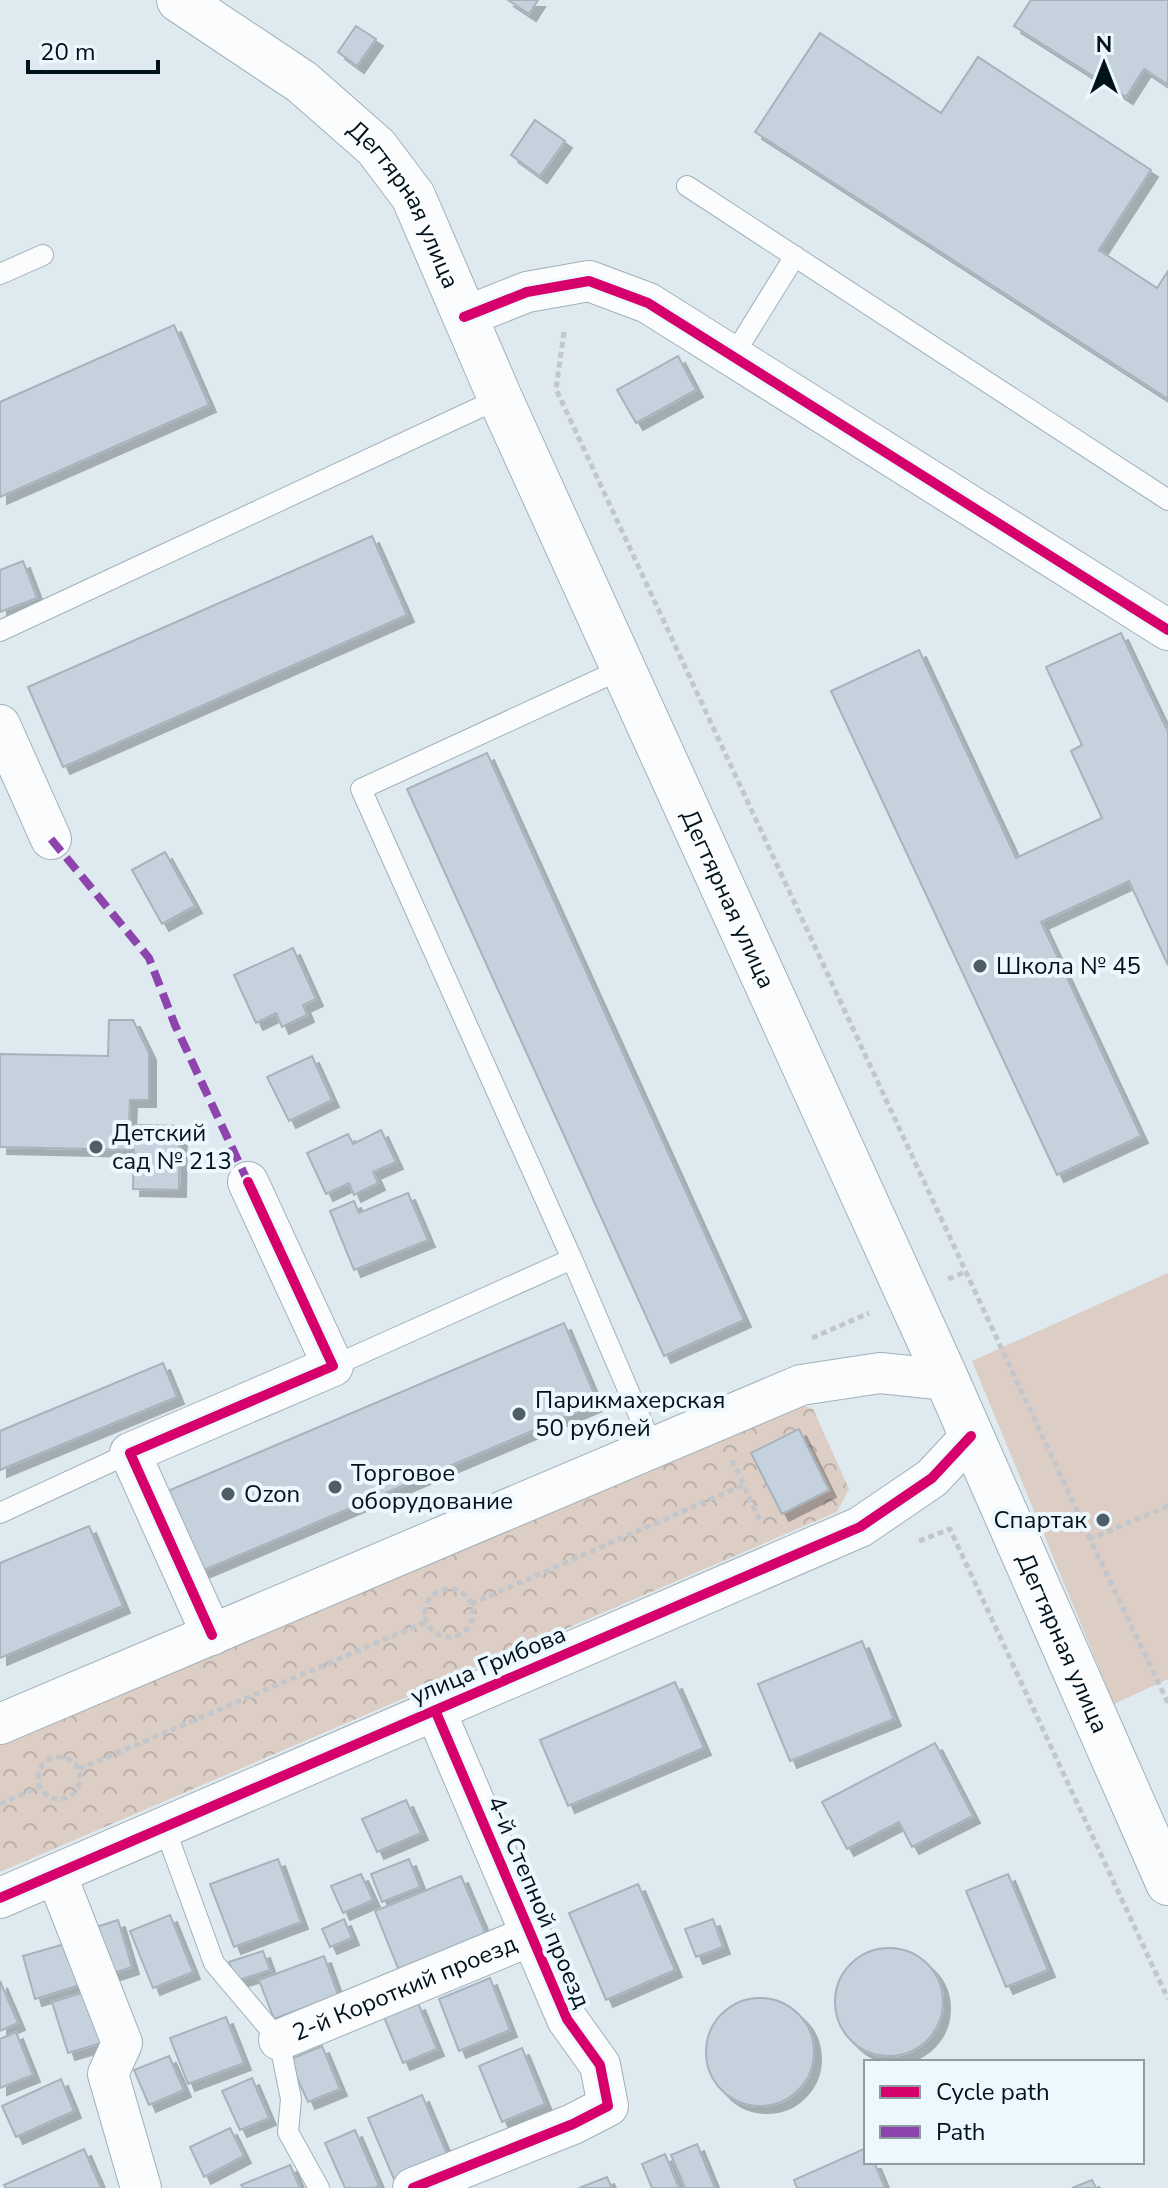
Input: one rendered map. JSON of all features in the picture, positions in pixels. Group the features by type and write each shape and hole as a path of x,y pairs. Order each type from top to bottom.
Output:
{"main road":[{"name":"Дегтярная улица","path":"179,0 302,82 376,147 413,196 500,398 947,1380 1168,1883"}],"street":[{"path":"464,317 527,292 589,281 648,303 1168,630"},
{"path":"0,725 51,839"},
{"path":"212,1635 130,1453 333,1366 248,1182"},
{"path":"0,1724 801,1385 880,1373 947,1380"},
{"name":"улица Грибова","path":"0,1898 860,1527 932,1478 971,1436"},
{"name":"4-й Степной проезд","path":"413,2188 573,2124 608,2106 600,2065 567,2019 435,1710"},
{"path":"56,1874 122,2043 108,2074 141,2188"},
{"name":"2-й Короткий проезд","path":"279,2040 530,1936"}],"lane":[{"path":"687,186 1168,500"},
{"path":"0,274 43,255"},
{"path":"733,356 795,256"},
{"path":"0,631 500,398"},
{"path":"624,668 361,789 572,1259 653,1448"},
{"path":"333,1366 572,1259"},
{"path":"0,1513 130,1453"},
{"path":"164,1826 214,1963 279,2040 291,2099 288,2132 319,2188"}],"path":[{"path":"564,332 556,389 1168,1703"},
{"path":"471,1604 743,1485"},
{"path":"1090,1539 1168,1506"},
{"path":"907,1545 950,1529 1168,1999"},
{"path":"451,1589 463,1593 471,1604 473,1616 468,1627 458,1635 446,1637 434,1632 426,1622 424,1610 429,1598 439,1591 451,1589"},
{"path":"79,1769 426,1622"},
{"path":"50,1759 72,1761 79,1769 80,1781 76,1791 67,1798 56,1800 39,1787 37,1776 50,1759"},
{"path":"0,1804 39,1787"}],"green space":[{"name":"Спартак","path":"1168,1273 1168,1679 1114,1704 972,1361"},
{"path":"792,1402 813,1409 849,1489 837,1512 0,1872 0,1741"}],"building":[{"path":"508,0 538,0 529,14"},
{"path":"1031,0 1168,0 1168,85 1144,69 1126,97 1014,26"},
{"path":"356,26 376,39 357,66 338,52"},
{"path":"820,33 941,113 978,57 1151,170 1099,250 1157,288 1168,271 1168,399 755,132"},
{"path":"535,120 565,141 540,176 511,155"},
{"path":"174,325 209,405 0,497 0,402"},
{"path":"678,356 696,390 636,423 617,390"},
{"path":"372,536 407,615 63,767 28,687"},
{"path":"23,561 37,598 0,612 0,570"},
{"path":"1121,633 1168,732 1168,965 1129,881 1041,922 1141,1136 1057,1175 831,691 919,650 1016,858 1102,818 1071,751 1082,745 1046,667"},
{"path":"487,753 744,1320 664,1356 407,789"},
{"path":"165,852 195,906 162,924 132,870"},
{"path":"293,948 316,999 303,1005 307,1015 282,1027 276,1013 256,1023 234,975"},
{"path":"109,1020 133,1020 149,1053 149,1100 130,1100 129,1125 180,1126 179,1190 133,1189 134,1150 0,1147 0,1054 108,1056"},
{"path":"312,1056 332,1100 289,1121 267,1077"},
{"path":"381,1130 396,1162 373,1172 378,1183 354,1195 349,1183 326,1194 307,1153 348,1134 353,1144"},
{"path":"408,1193 428,1240 354,1270 330,1211 354,1201 359,1213"},
{"path":"564,1323 598,1403 197,1573 163,1493"},
{"path":"163,1363 177,1397 0,1470 0,1431"},
{"path":"799,1429 829,1490 782,1514 751,1453"},
{"path":"89,1526 123,1606 0,1658 0,1563"},
{"path":"862,1641 894,1719 790,1761 758,1684"},
{"path":"675,1682 704,1748 568,1806 540,1740"},
{"path":"935,1743 973,1816 912,1847 899,1822 847,1849 822,1802"},
{"path":"406,1800 421,1833 377,1852 362,1819"},
{"path":"278,1859 301,1922 234,1947 210,1884"},
{"path":"409,1859 420,1887 382,1902 371,1874"},
{"path":"361,1874 373,1900 343,1913 331,1886"},
{"path":"1008,1874 1048,1970 1006,1987 966,1891"},
{"path":"461,1876 487,1937 400,1973 375,1911"},
{"path":"638,1884 675,1970 606,2000 569,1913"},
{"path":"170,1915 193,1972 153,1988 130,1931"},
{"path":"344,1919 352,1938 330,1947 322,1929"},
{"path":"713,1919 723,1947 696,1957 685,1929"},
{"path":"118,1920 132,1967 104,1976 90,1929"},
{"path":"68,1943 80,1985 35,1999 23,1956"},
{"path":"889,1948 910,1952 927,1964 939,1981 943,2002 939,2023 927,2040 910,2052 889,2056 868,2052 851,2040 839,2023 835,2002 839,1981 851,1964 868,1952"},
{"path":"263,1951 270,1970 236,1981 229,1962"},
{"path":"324,1956 338,1995 274,2019 259,1980"},
{"path":"490,1978 510,2030 459,2051 439,1999"},
{"path":"0,1981 18,2023 0,2031"},
{"path":"85,1992 101,2043 68,2053 52,2002"},
{"path":"760,1998 781,2002 798,2014 810,2031 814,2052 810,2073 798,2090 781,2102 760,2106 739,2102 722,2090 710,2073 706,2052 710,2031 722,2014 739,2002"},
{"path":"418,2003 437,2049 403,2063 384,2017"},
{"path":"226,2017 244,2063 188,2084 170,2038"},
{"path":"16,2032 33,2075 0,2088 0,2039"},
{"path":"322,2046 340,2089 308,2102 289,2060"},
{"path":"522,2048 545,2104 502,2122 479,2066"},
{"path":"169,2056 184,2090 149,2105 134,2070"},
{"path":"252,2078 269,2118 240,2130 222,2091"},
{"path":"61,2079 74,2111 16,2137 2,2106"},
{"path":"422,2095 450,2161 396,2184 368,2118"},
{"path":"230,2128 244,2156 204,2177 190,2147"},
{"path":"355,2130 379,2186 374,2188 345,2188 325,2143"},
{"path":"697,2144 715,2188 685,2188 671,2155"},
{"path":"84,2149 101,2188 6,2188 4,2185"},
{"path":"864,2149 864,2164 875,2164 885,2188 797,2188 794,2180"},
{"path":"665,2154 679,2188 652,2188 642,2164"},
{"path":"290,2165 300,2188 243,2188 241,2185"},
{"path":"607,2177 612,2188 579,2188"},
{"path":"1092,2180 1096,2188 1072,2188"}],"marked path":[{"path":"51,839 149,958 175,1025 248,1182"}],"cycle path":[{"path":"464,317 527,292 589,281 648,303 1168,630"},
{"path":"212,1635 130,1453 333,1366 248,1182"},
{"path":"0,1898 860,1527 932,1478 971,1436"},
{"path":"413,2188 573,2124 608,2106 600,2065 567,2019 435,1710"}],"place":[{"name":"Школа № 45","path":"980,966"},
{"name":"Детский сад № 213","path":"96,1147"},
{"name":"Парикмахерская 50 рублей","path":"519,1414"},
{"name":"Торговое оборудование","path":"335,1487"},
{"name":"Ozon","path":"228,1494"},
{"name":"Спартак","path":"1103,1520"}]}
